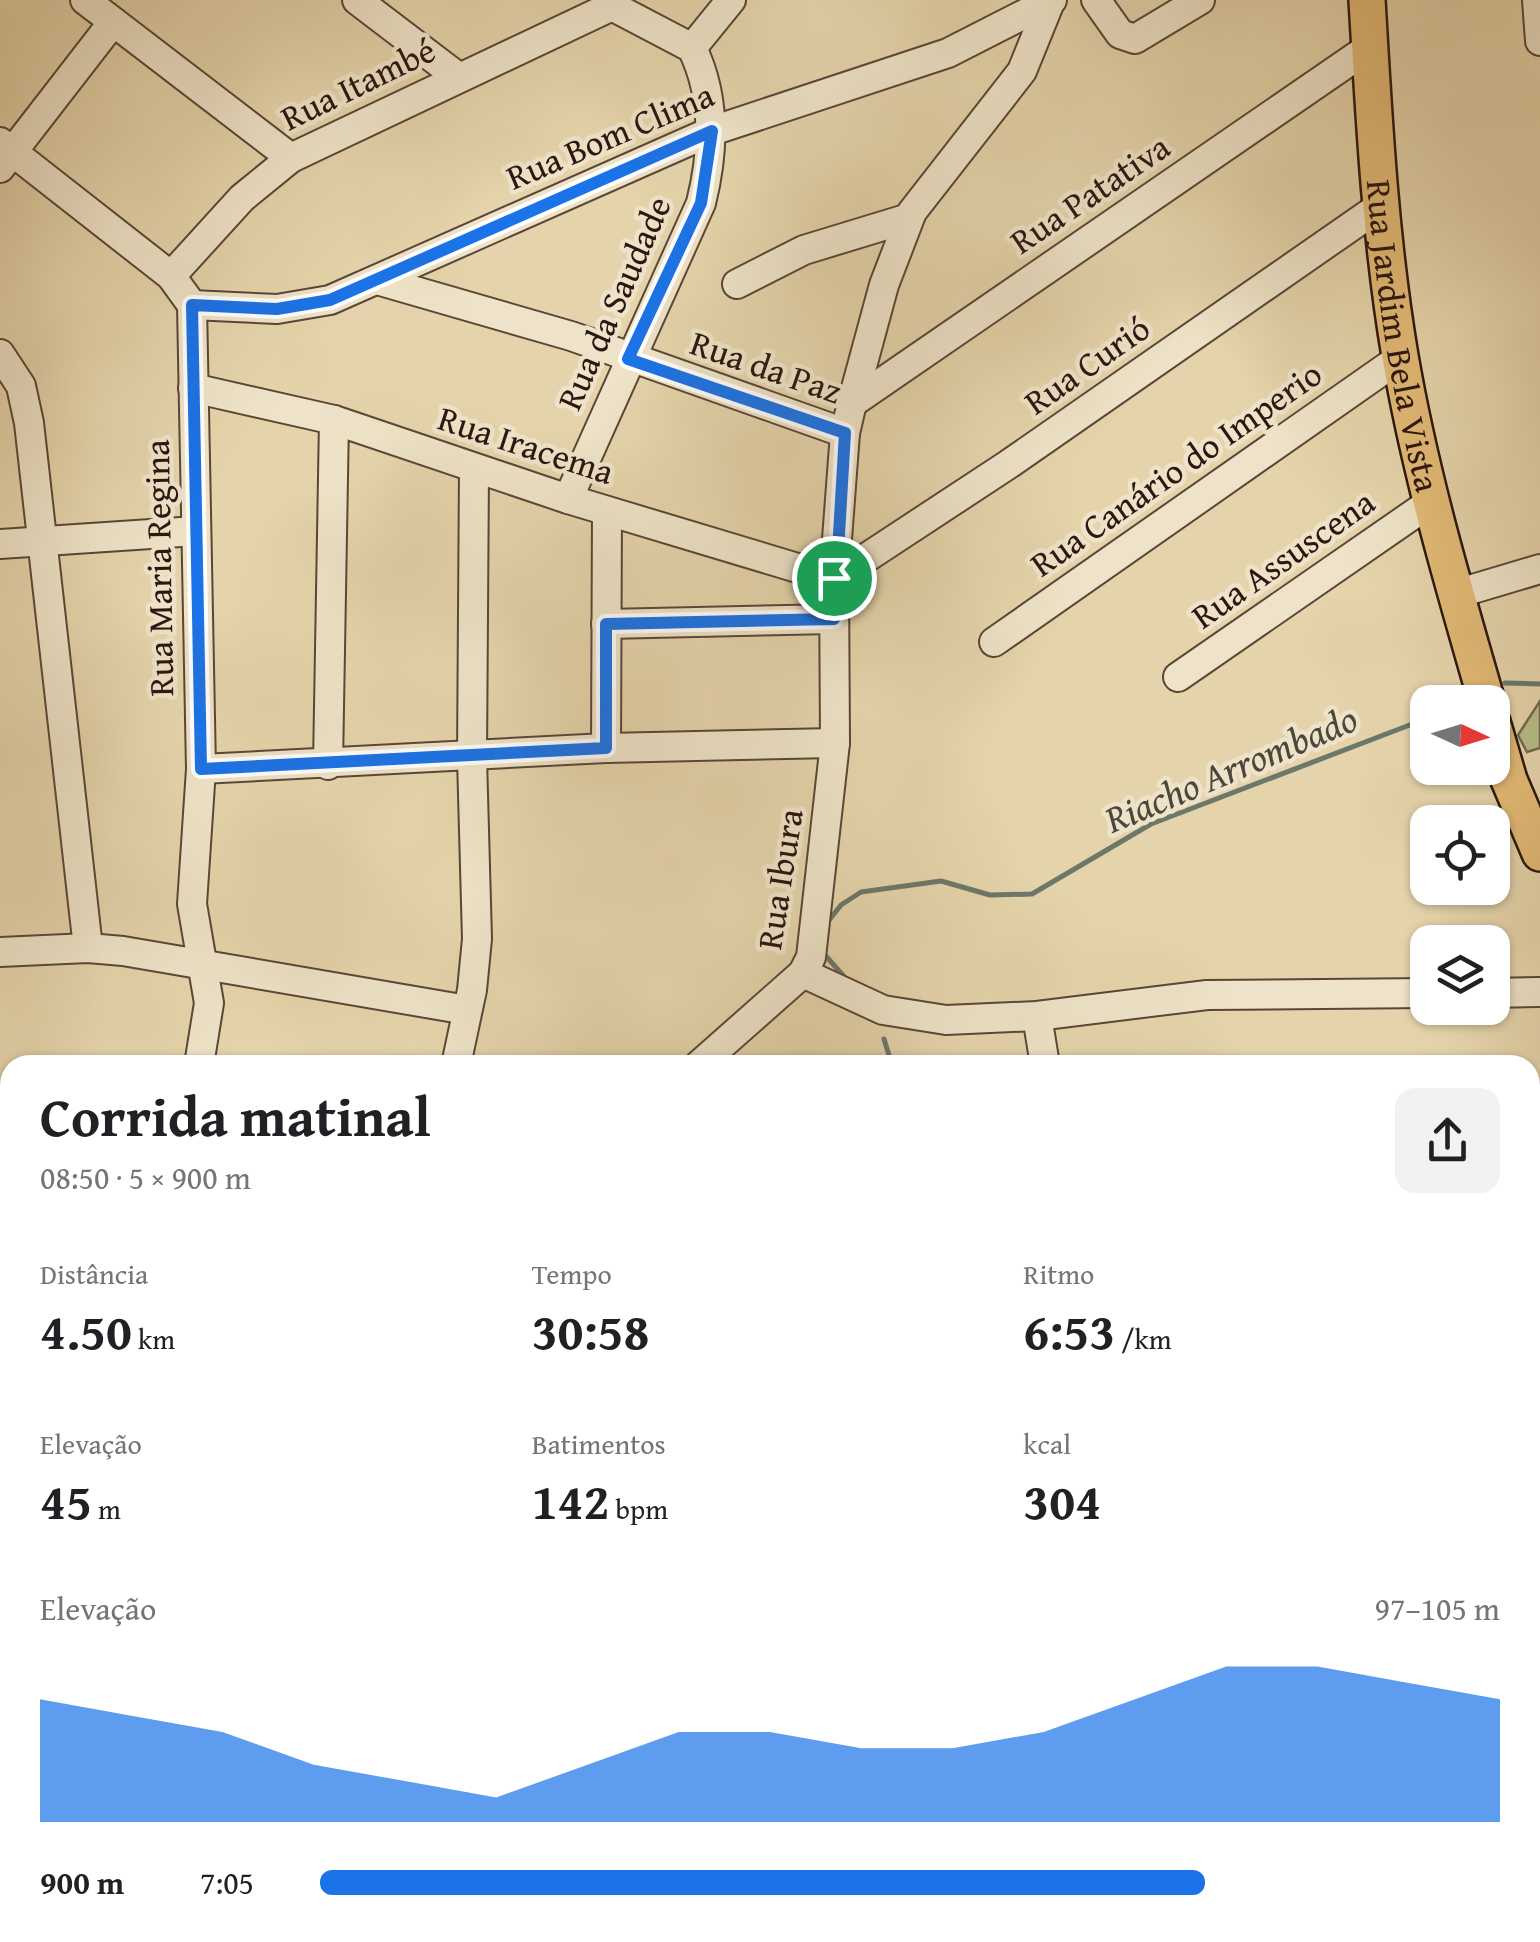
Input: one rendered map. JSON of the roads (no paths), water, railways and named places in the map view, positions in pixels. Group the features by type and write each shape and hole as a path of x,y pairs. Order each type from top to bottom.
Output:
{"main road":[{"name":"Rua Jardim Bela Vista","path":"1367,0 1379,207 1400,358 1431,502 1482,685"},
{"path":"1510,780 1540,852"}],"street":[{"path":"84,0 291,158"},
{"path":"356,0 458,76"},
{"path":"613,3 692,48 731,0"},
{"path":"1096,0 1120,34 1135,40 1200,0"},
{"path":"1537,0 1540,40"},
{"name":"Rua Bom Clima","path":"192,305 300,307 377,280 712,131 948,53 1051,1"},
{"name":"Rua da Paz","path":"852,403 884,285 909,218 1022,70 1051,1"},
{"name":"Rua Itambé","path":"170,276 256,185 291,158 613,3"},
{"path":"113,22 4,154 170,276 192,305"},
{"name":"Rua da Saudade","path":"568,499 701,203 712,131 705,81 692,48"},
{"name":"Rua Patativa","path":"852,403 1370,48"},
{"name":"Rua Curió","path":"834,578 1009,464 1379,207"},
{"path":"737,284 804,250 909,218"},
{"name":"Rua da Paz","path":"377,280 526,322 845,433"},
{"name":"Rua Maria Regina","path":"192,305 201,769 192,904 209,1004 201,1055"},
{"path":"0,354 15,373 26,406 88,948"},
{"name":"Rua Canário do Imperio","path":"994,642 1400,358"},
{"name":"Rua Iracema","path":"193,388 334,420 568,499 834,578"},
{"name":"Rua Ibura","path":"852,403 845,433 834,578 835,743 813,950 802,973 855,1000 898,1014 946,1020 1037,1016 1207,995 1410,993"},
{"path":"328,766 334,420"},
{"path":"458,1055 478,919 472,758 474,468"},
{"name":"Rua Assuscena","path":"1178,677 1431,502"},
{"path":"606,748 607,511"},
{"path":"0,544 196,531"},
{"path":"1456,594 1540,570"},
{"path":"606,624 834,619"},
{"path":"201,769 328,766 606,748 835,743"},
{"path":"0,952 88,948 467,1010"},
{"path":"709,1055 802,973"},
{"path":"1510,992 1540,992"},
{"path":"1037,1016 1043,1055"}],"waterway":[{"name":"Riacho Arrombado","path":"1505,683 1540,684"},
{"name":"Riacho Arrombado","path":"826,924 841,905 861,892 941,881 990,895 1032,894 1151,824 1410,725"},
{"name":"Riacho Arrombado","path":"825,955 847,980"},
{"name":"Riacho Arrombado","path":"884,1039 889,1055"}]}
